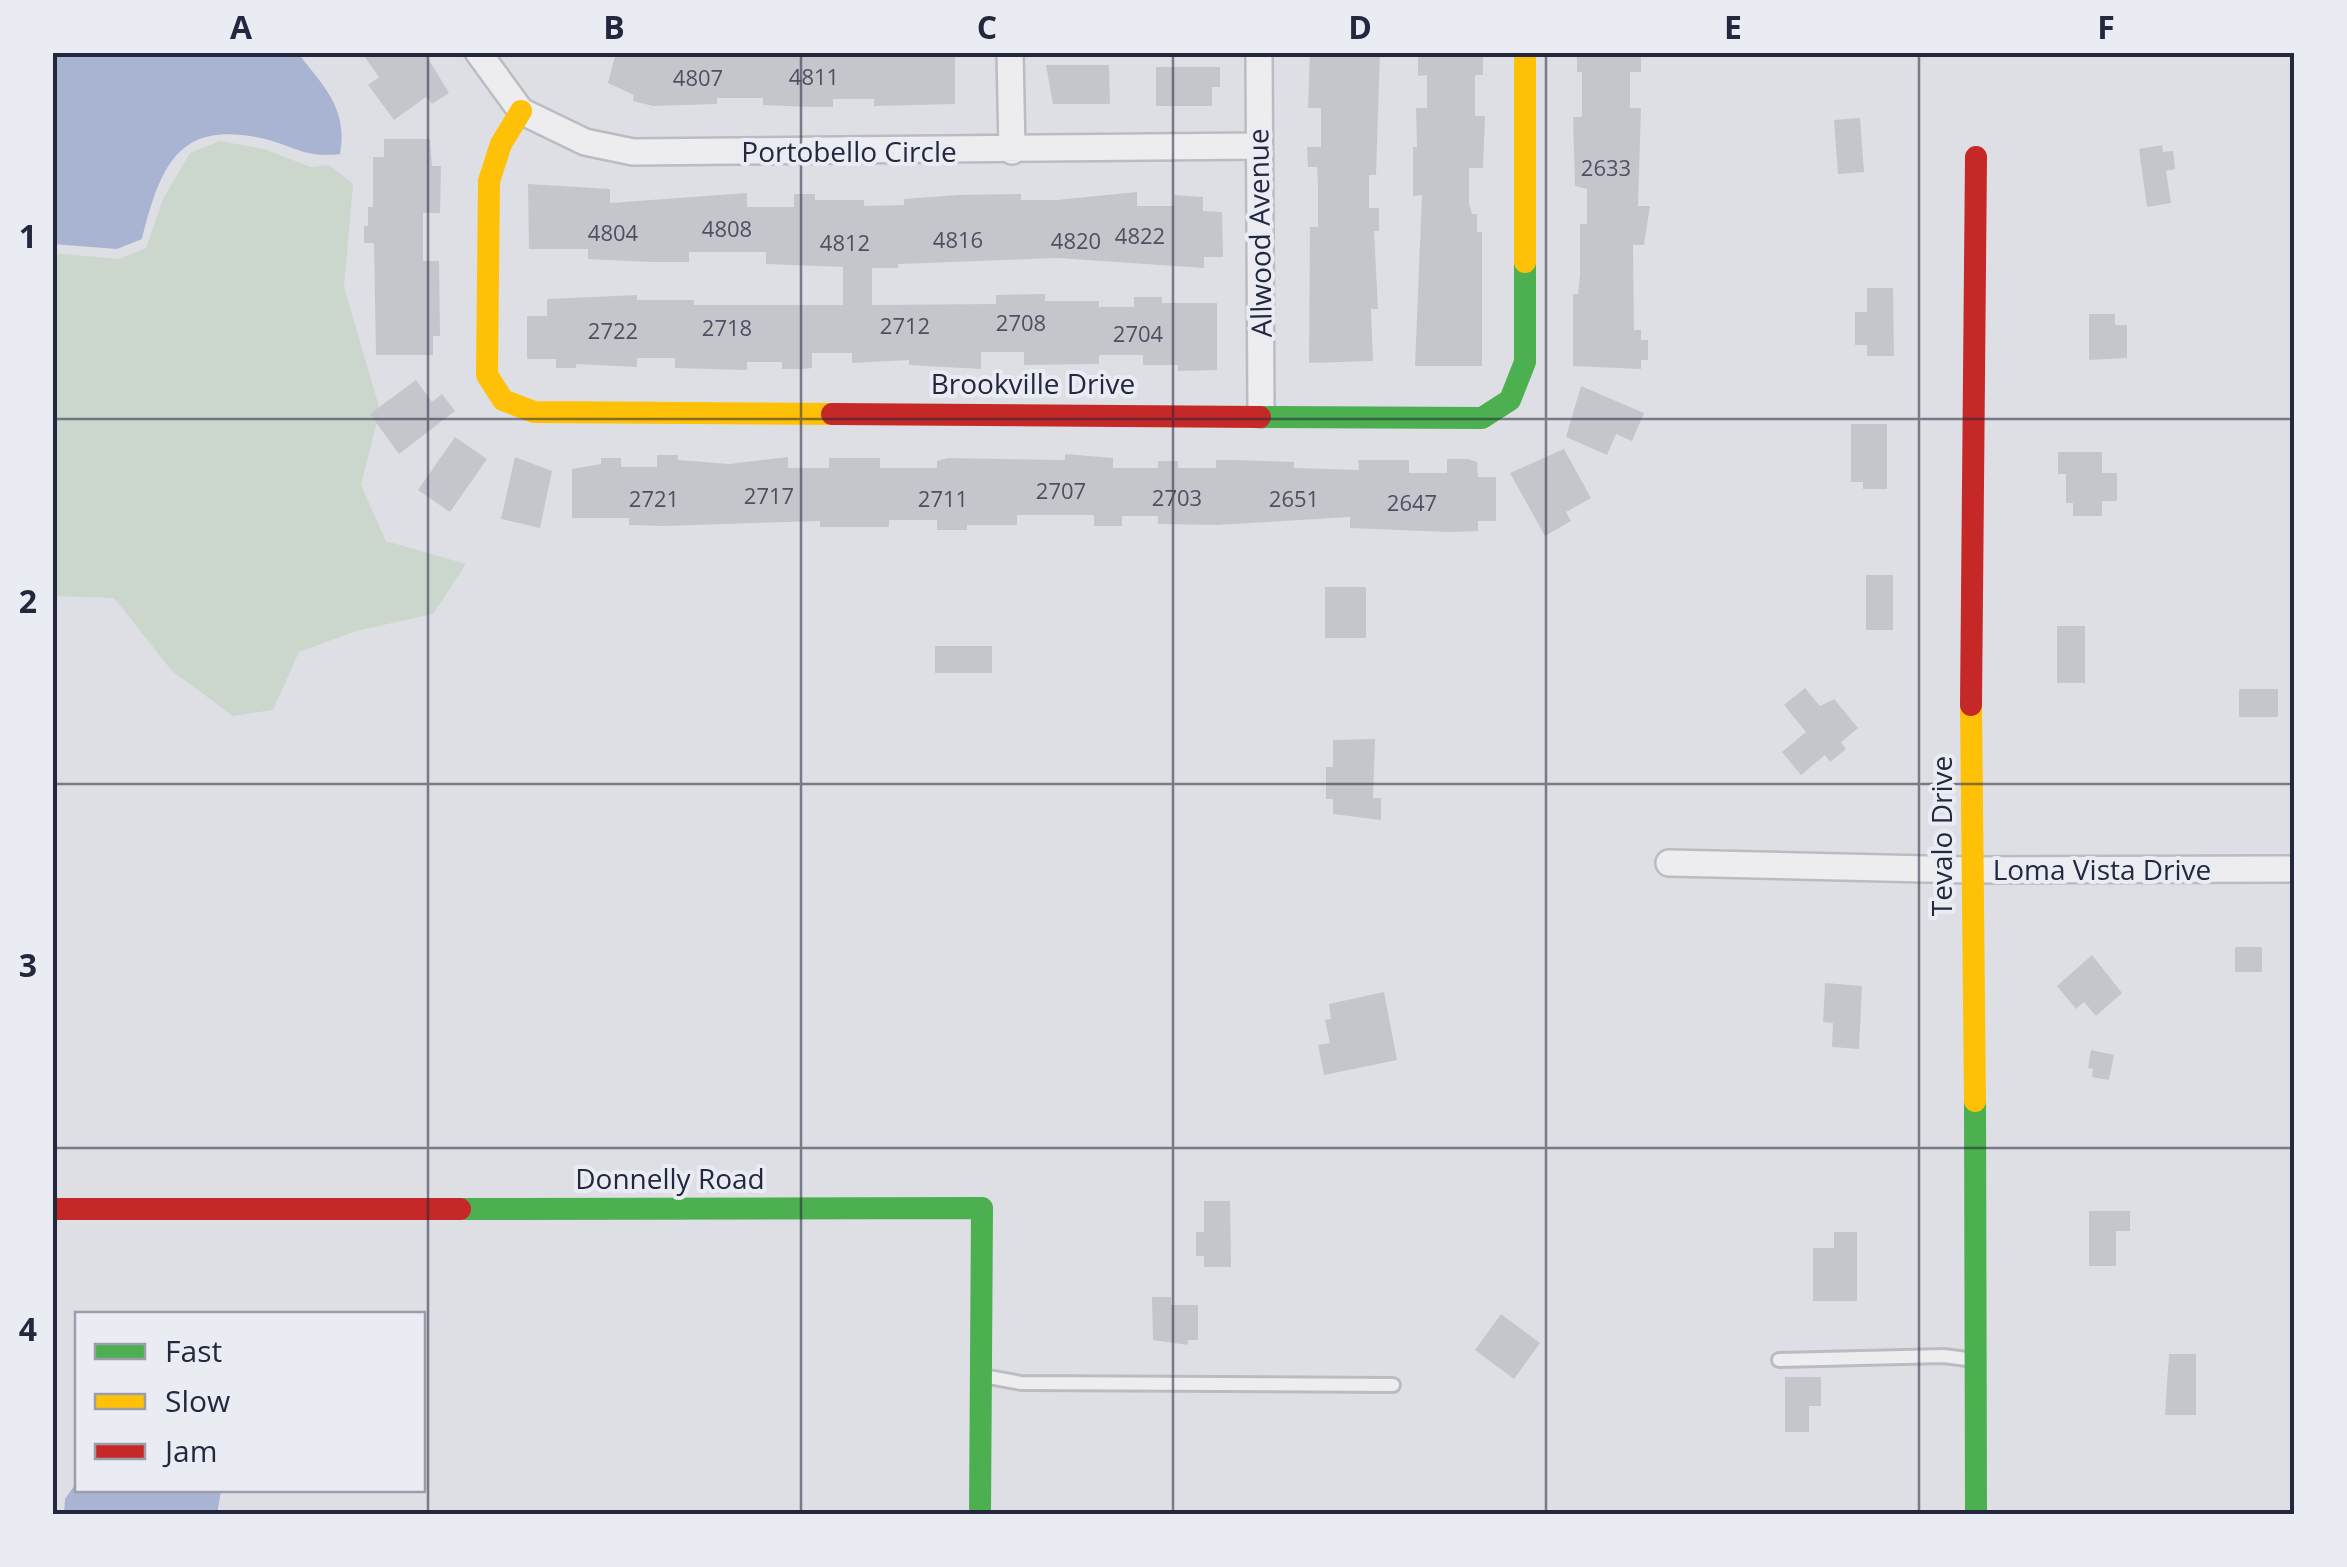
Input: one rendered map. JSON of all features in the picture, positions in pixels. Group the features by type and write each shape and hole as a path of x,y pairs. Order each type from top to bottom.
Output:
{"street":[{"name":"Portobello Circle","path":"478,52 521,112 584,142 634,152 1257,146"},
{"path":"1010,52 1012,151"},
{"name":"Allwood Avenue","path":"1258,52 1261,414"},
{"name":"Brookville Drive","path":"521,112 501,144 489,181 487,375 504,400 534,412 1482,418 1510,400 1525,362 1524,52"},
{"name":"Tevalo Drive","path":"1976,157 1970,870 1976,1514"},
{"name":"Loma Vista Drive","path":"1669,863 1970,870 2294,869"},
{"name":"Donnelly Road","path":"52,1209 982,1208 980,1514"}],"lane":[{"path":"1779,1360 1944,1356 1977,1361"},
{"path":"981,1376 1021,1384 1393,1385"}],"shaded area":[{"path":"220,141 264,149 311,167 329,165 353,184 344,287 380,410 361,485 386,541 466,564 433,614 356,631 299,652 273,710 233,716 172,671 114,598 53,596 53,253 119,259 146,248 163,199 190,153"}],"water":[{"path":"52,53 298,53 337,111 342,138 340,154 309,153 265,139 212,136 193,142 166,170 142,239 117,249 53,244"},
{"path":"75,1485 75,1492 221,1492 217,1514 64,1514 65,1499"}],"building":[{"path":"361,52 424,52 449,93 432,104 426,97 394,120 368,85 379,77"},
{"path":"616,52 955,52 955,104 874,106 874,99 833,99 833,107 812,107 763,105 763,98 717,98 717,104 653,106 633,101 634,95 608,83"},
{"path":"1310,52 1380,52 1376,175 1369,175 1369,208 1379,208 1379,231 1374,231 1378,309 1371,309 1373,361 1309,363 1310,227 1318,227 1318,186 1317,167 1308,167 1307,147 1321,147 1321,108 1308,108"},
{"path":"1418,52 1483,52 1483,75 1475,75 1475,116 1485,116 1483,168 1469,168 1469,204 1472,214 1477,214 1477,232 1482,232 1482,366 1415,366 1422,195 1413,196 1413,147 1417,147 1416,108 1427,108 1427,75 1418,76"},
{"path":"1577,52 1641,52 1641,72 1630,72 1630,108 1641,108 1638,206 1650,206 1644,245 1633,245 1634,330 1641,330 1641,340 1648,340 1648,360 1641,360 1641,369 1573,366 1573,294 1578,294 1580,275 1580,224 1587,224 1587,189 1575,186 1573,117 1582,117 1582,72 1577,72"},
{"path":"1046,65 1109,65 1110,104 1053,104"},
{"path":"1156,67 1220,67 1220,87 1212,87 1212,106 1156,106"},
{"path":"1860,118 1864,172 1838,174 1834,120"},
{"path":"384,139 430,139 432,166 441,166 440,213 423,213 423,261 439,261 440,336 433,336 433,355 376,355 374,243 364,243 364,226 368,226 368,207 373,207 373,157 384,157"},
{"path":"2162,145 2163,152 2173,151 2175,169 2166,171 2171,203 2147,207 2139,149"},
{"path":"528,184 610,189 610,203 747,193 747,207 794,207 794,194 815,194 815,200 864,200 864,206 904,205 904,199 958,195 1021,194 1021,200 1056,200 1137,192 1137,206 1174,206 1174,195 1203,197 1203,211 1222,212 1223,257 1204,257 1204,268 1057,258 898,264 898,268 872,268 872,305 996,304 996,295 1045,294 1045,301 1099,301 1099,307 1134,307 1134,297 1162,297 1162,303 1217,303 1217,370 1178,371 1178,365 1143,365 1143,355 1099,355 1099,364 1024,365 1024,352 981,352 981,369 909,365 909,360 852,363 852,353 812,353 812,368 803,369 782,369 782,362 747,362 747,370 675,368 675,358 637,358 637,367 576,364 576,368 556,368 556,359 527,359 527,316 547,316 547,299 637,295 637,300 694,300 694,305 843,305 843,267 766,264 766,252 689,252 689,262 650,262 588,259 588,249 529,249"},
{"path":"1867,288 1893,288 1894,356 1867,356 1867,345 1855,345 1855,312 1867,312"},
{"path":"2089,314 2115,314 2115,325 2127,325 2127,358 2089,360"},
{"path":"416,380 432,402 442,394 455,411 399,454 370,414"},
{"path":"1581,386 1644,413 1632,441 1616,434 1607,455 1566,437"},
{"path":"1851,424 1887,424 1887,489 1863,489 1863,482 1851,482"},
{"path":"455,437 487,459 450,512 418,490"},
{"path":"1564,449 1591,498 1566,512 1571,521 1545,536 1510,473"},
{"path":"2058,452 2102,452 2102,473 2117,473 2117,501 2102,501 2102,516 2073,516 2073,503 2066,503 2066,474 2058,474"},
{"path":"1065,454 1113,458 1113,468 1158,468 1158,461 1178,461 1178,468 1216,468 1216,460 1235,460 1294,462 1294,468 1359,470 1358,460 1409,460 1409,473 1447,473 1447,459 1468,459 1477,462 1478,477 1496,477 1496,521 1478,521 1478,531 1448,532 1350,528 1350,517 1216,525 1158,524 1158,516 1122,516 1122,526 1094,526 1094,515 1017,515 1017,525 967,525 967,530 937,530 937,520 889,520 889,527 820,527 820,521 663,526 629,525 629,518 572,518 572,469 601,464 601,458 621,458 621,467 657,467 657,455 678,455 678,460 729,464 788,457 788,468 829,468 829,458 880,458 880,468 937,468 937,461 948,458 1065,460"},
{"path":"515,457 552,471 540,528 501,519"},
{"path":"1866,575 1893,575 1893,630 1866,630"},
{"path":"1325,587 1366,587 1366,638 1325,638"},
{"path":"2057,626 2085,626 2085,683 2057,683"},
{"path":"935,646 992,646 992,673 935,673"},
{"path":"1805,688 1820,706 1834,699 1858,728 1841,742 1846,749 1830,762 1825,755 1801,775 1782,752 1806,732 1784,705"},
{"path":"2239,689 2278,689 2278,717 2239,717"},
{"path":"1375,739 1373,798 1381,798 1381,820 1333,814 1333,799 1326,799 1326,767 1333,767 1333,740"},
{"path":"2235,947 2262,947 2262,972 2235,972"},
{"path":"2092,955 2122,993 2096,1016 2084,1002 2076,1009 2057,986"},
{"path":"1825,983 1862,986 1859,1049 1832,1047 1833,1023 1823,1022"},
{"path":"1384,992 1397,1060 1324,1075 1318,1045 1330,1043 1325,1020 1331,1019 1329,1004"},
{"path":"2091,1050 2114,1055 2109,1080 2092,1077 2093,1069 2088,1068"},
{"path":"1204,1201 1230,1201 1231,1267 1204,1267 1204,1256 1196,1256 1196,1232 1204,1232"},
{"path":"2089,1211 2130,1211 2130,1231 2116,1231 2116,1266 2089,1266"},
{"path":"1834,1232 1857,1232 1857,1301 1813,1301 1813,1248 1834,1248"},
{"path":"1152,1297 1171,1297 1171,1305 1198,1305 1198,1340 1188,1340 1188,1345 1153,1340"},
{"path":"1501,1314 1540,1343 1514,1379 1475,1350"},
{"path":"2169,1354 2196,1354 2196,1415 2165,1415"},
{"path":"1785,1377 1821,1377 1821,1406 1809,1406 1809,1432 1785,1432"}],"traffic: fast":[{"path":"1260,417 1482,418 1510,400 1525,362 1525,262"},
{"path":"1975,1101 1976,1514"},
{"path":"460,1209 982,1208 980,1514"}],"traffic: slow":[{"path":"1525,52 1525,262"},
{"path":"521,111 501,144 489,181 487,375 503,400 534,412 832,414"},
{"path":"1971,705 1975,1101"}],"traffic: jam":[{"path":"1971,705 1976,157"},
{"path":"832,414 1260,417"},
{"path":"52,1209 460,1209"}]}
